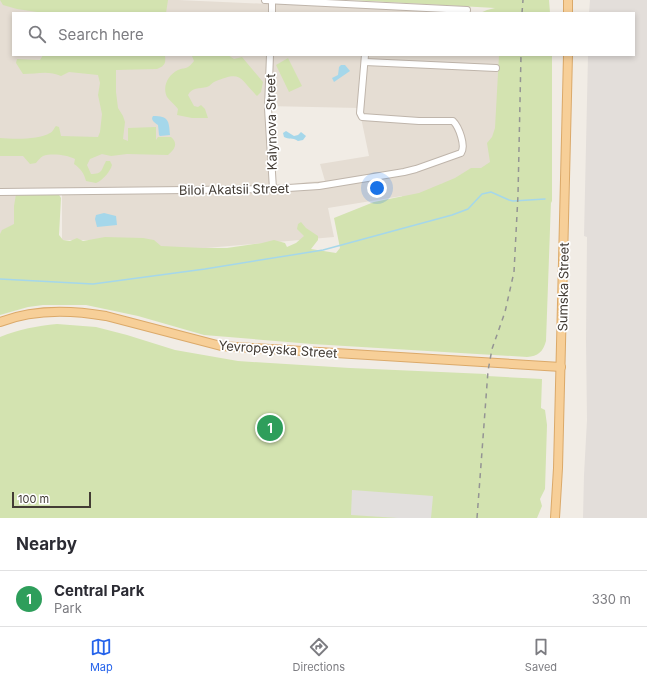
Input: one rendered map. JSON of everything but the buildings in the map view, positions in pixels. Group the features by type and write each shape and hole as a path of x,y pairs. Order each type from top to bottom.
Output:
{"main road":[{"path":"568,0 568,12"},
{"name":"Sumska Street","path":"555,518 561,367 568,56"},
{"name":"Yevropeyska Street","path":"0,322 19,316 38,313 87,313 112,317 200,341 226,346 561,367"}],"street":[{"path":"265,0 467,10"},
{"path":"272,1 272,12"},
{"path":"367,6 367,12"},
{"name":"Kalynova Street","path":"270,56 268,108 273,189"},
{"path":"365,56 365,62 496,68"},
{"name":"Biloi Akatsii Street","path":"0,192 273,189 319,186 404,172 459,154 463,151 464,148 457,127 453,122 362,117 360,113 365,62"}],"shaded area":[{"path":"0,0 178,0 463,12 12,12 12,56 502,56 494,168 441,184 440,188 402,200 402,196 328,208 334,237 206,248 154,249 154,240 62,240 62,195 17,197 17,242 0,243","holes":["266,106 359,108 369,156 320,164 325,181 275,187"]},
{"path":"590,0 647,0 647,518 583,518 587,420 587,237 584,236 588,56 635,56 635,12 589,12"},
{"path":"352,490 433,496 431,518 398,518 351,515"}],"green space":[{"path":"0,0 168,0 166,12 37,12 3,5"},
{"path":"351,0 549,0 550,12 482,12 495,8"},
{"path":"42,56 165,56 164,64 162,67 157,69 116,70 116,92 118,108 125,122 123,139 128,141 128,128 156,127 156,140 158,137 171,137 175,142 174,149 168,155 127,154 111,156 102,154 90,159 87,165 91,174 100,172 106,161 110,161 112,165 106,176 96,183 86,181 82,171 74,164 75,159 68,156 47,155 43,156 36,163 30,164 23,156 0,156 0,138 12,139 39,137 53,131 56,126 59,127 61,136 98,137 102,114 98,95 100,83 98,75 69,72 61,76 47,73 23,74 16,63 17,59 40,60"},
{"path":"192,56 230,56 234,59 242,57 263,82 261,92 257,96 243,80 235,76 223,78 207,87 194,89 188,95 194,106 198,107 201,105 205,109 208,118 192,118 177,115 178,109 167,97 165,89 167,81 174,72 188,67 194,61"},
{"path":"499,56 552,56 552,203 551,201 546,341 542,351 534,356 527,357 312,344 204,335 138,316 86,305 43,305 28,307 0,315 0,234 2,230 14,224 16,194 59,195 61,198 59,235 63,240 70,241 77,238 83,241 105,237 143,238 154,240 161,246 227,248 274,240 285,243 287,247 296,243 304,236 297,229 298,224 301,222 306,228 318,236 318,240 311,249 336,253 340,248 334,218 374,202 419,193 455,178 471,168 481,168 490,162 487,143 492,137 495,128"},
{"path":"288,58 302,86 289,92 276,65"},
{"path":"57,324 96,327 175,350 238,361 486,374 487,376 542,379 541,408 545,410 547,425 545,489 540,499 542,506 537,518 0,518 0,337 28,328"}],"water":[{"path":"341,65 345,65 350,71 334,82 332,78 338,75 339,67"},
{"path":"153,116 162,117 167,120 170,135 159,135 158,125 152,120"},
{"path":"286,131 294,136 301,132 306,136 303,140 298,141 284,137 283,133"},
{"path":"104,213 116,216 117,225 97,227 95,219 96,215"}],"waterway":[{"path":"0,279 93,284 205,269 323,250 452,215 468,209 482,194 491,192 513,201 545,199"}],"railway":[{"path":"522,12 523,0"},
{"path":"477,518 488,371 492,349 505,312 514,272 518,195 521,56"}],"place":[{"name":"Central Park","path":"270,428"}]}
